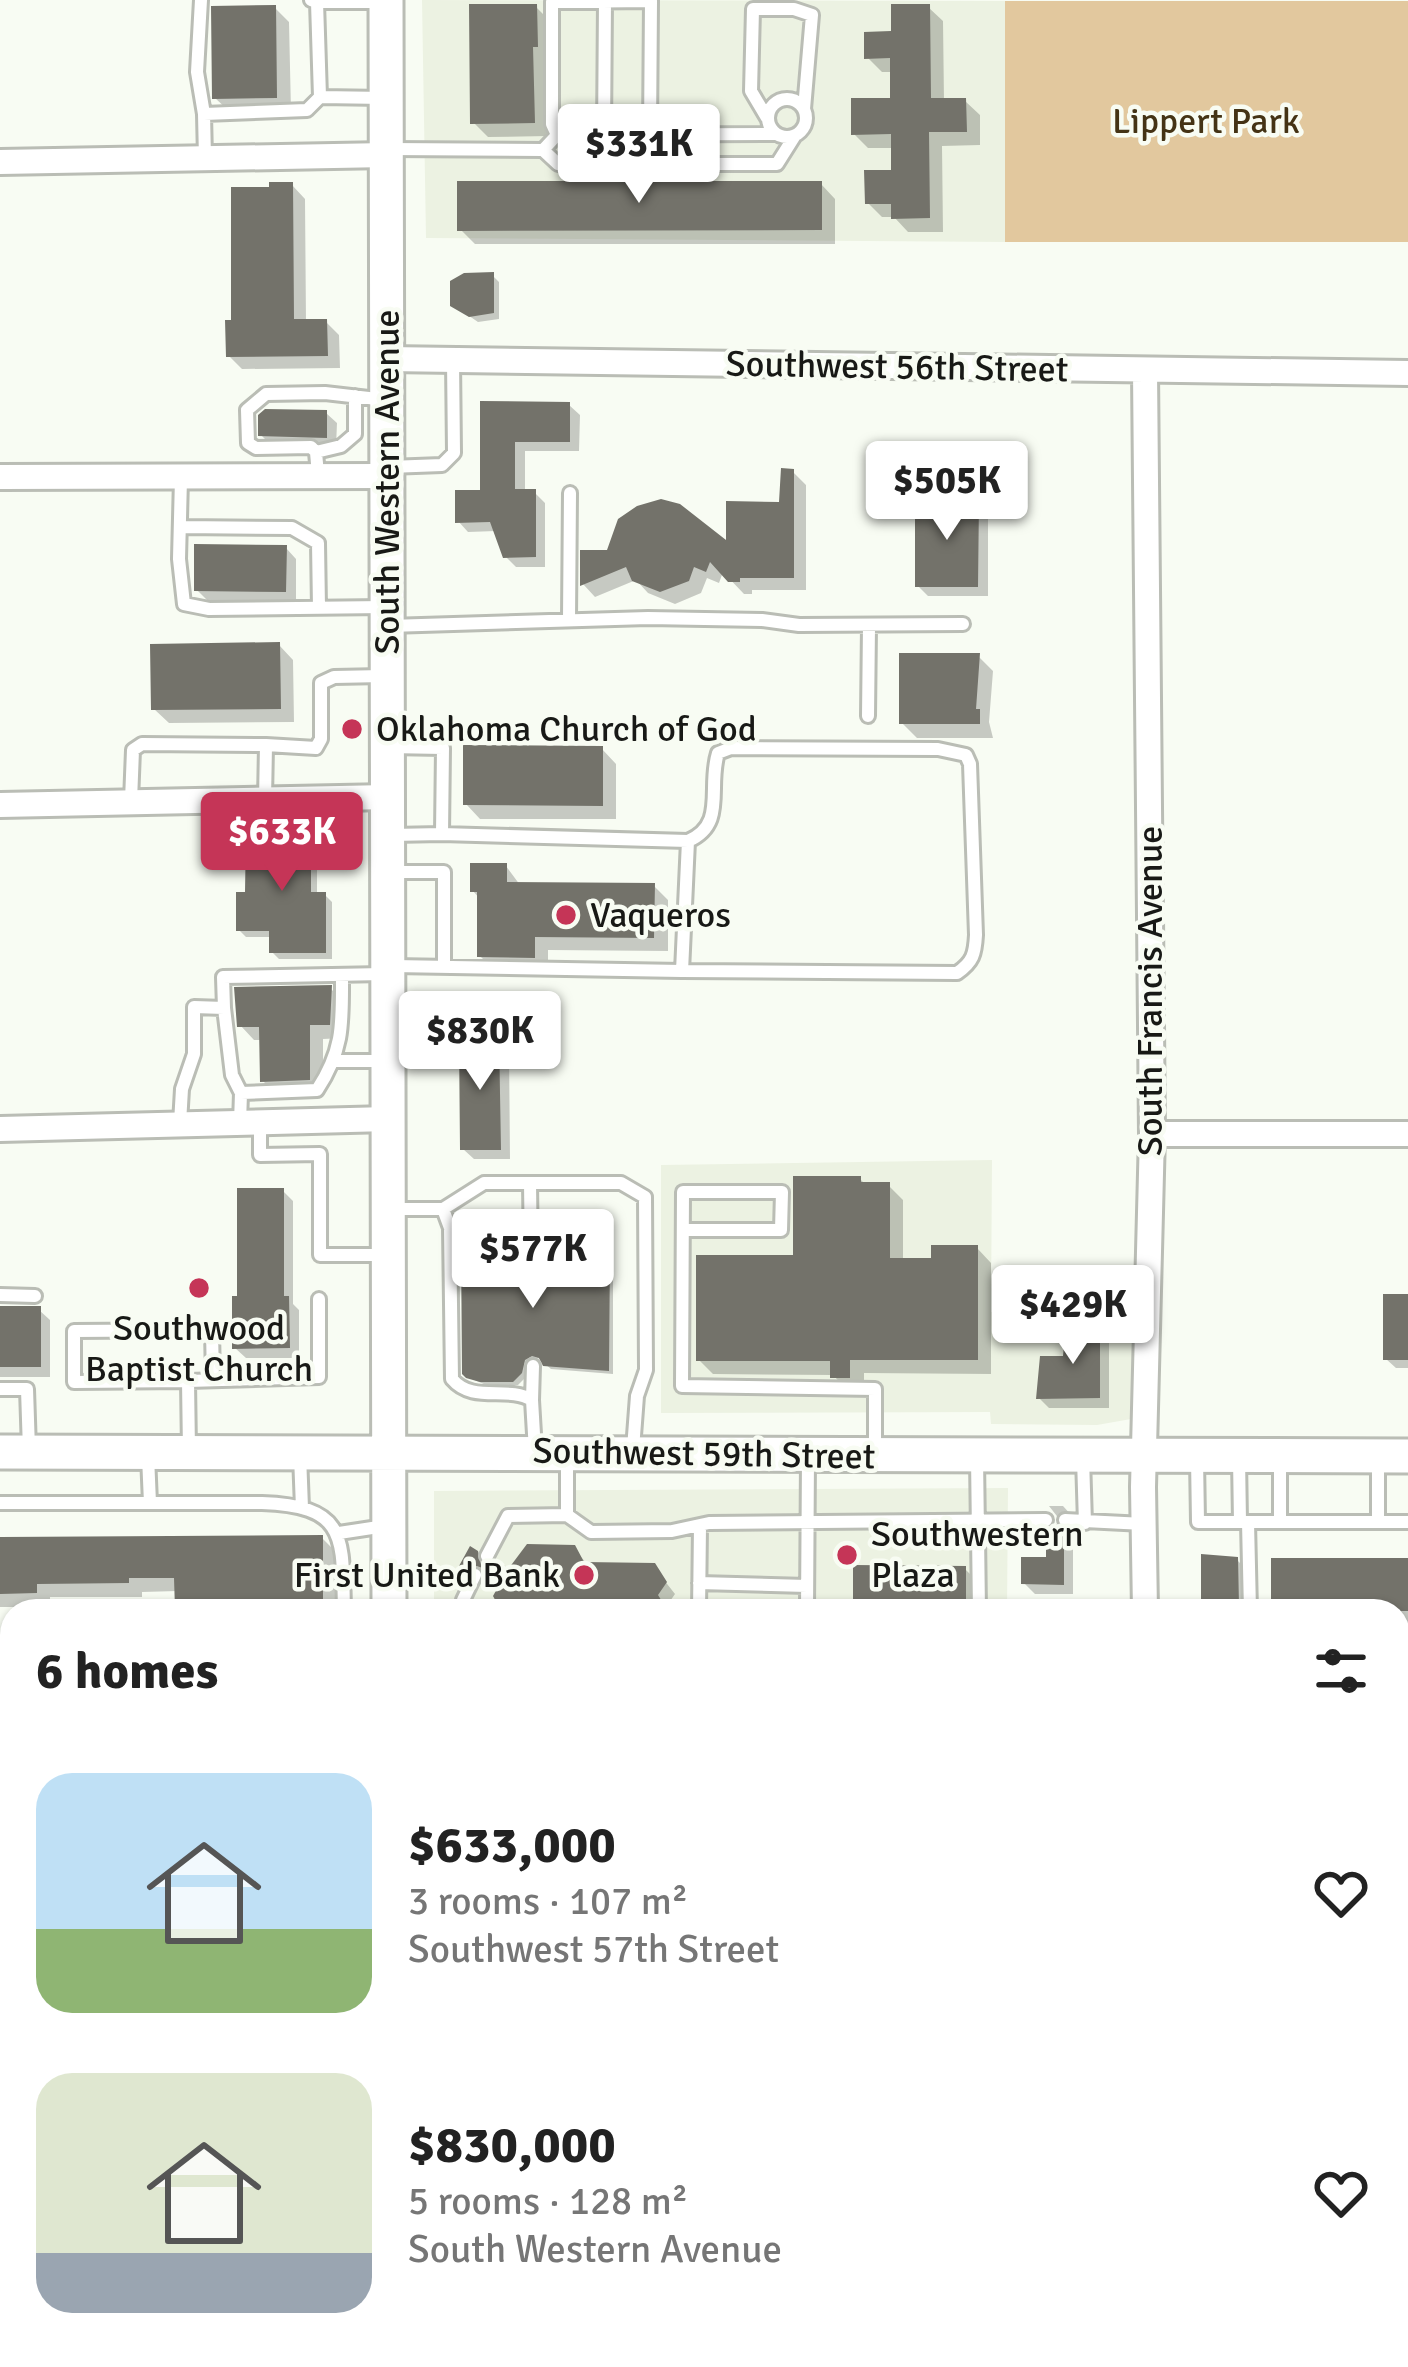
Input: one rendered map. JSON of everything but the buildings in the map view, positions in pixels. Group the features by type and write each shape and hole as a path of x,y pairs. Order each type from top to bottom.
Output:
{"main road":[{"name":"South Western Avenue","path":"386,1 387,359 371,398 388,471 389,1599"},
{"name":"Southwest 59th Street","path":"14,1452 1393,1456"}],"street":[{"path":"0,162 387,152"},
{"name":"Southwest 56th Street","path":"387,359 1408,373"},
{"name":"South Francis Avenue","path":"1144,371 1152,1134 1145,1599"},
{"path":"0,477 264,476 317,464 388,471"},
{"path":"0,805 388,797"},
{"path":"0,1130 388,1119"},
{"path":"1152,1134 1408,1134"}],"lane":[{"path":"201,0 196,72 205,158"},
{"path":"320,97 314,1 386,1"},
{"path":"557,136 552,124 552,2 651,1 650,134"},
{"path":"604,135 605,2"},
{"path":"387,152 543,150 558,164 777,164 806,122 812,16 794,10 753,9 751,91 775,134"},
{"path":"204,114 307,110 320,97 387,98"},
{"path":"767,118 782,99 795,100 804,109"},
{"path":"543,150 557,136 794,137"},
{"path":"388,471 442,465 454,452 453,360"},
{"path":"266,394 371,398 356,434 317,464 311,447 264,448 248,443 247,410 266,394"},
{"path":"264,448 264,476"},
{"path":"181,476 184,604 208,609 319,608 388,616 569,620 762,620 799,626 963,625"},
{"path":"569,620 570,494"},
{"path":"180,527 292,528 318,543 319,608"},
{"path":"868,716 869,626"},
{"path":"131,802 133,750 142,744 316,748 321,739 321,683 334,677 388,676"},
{"path":"265,800 266,746"},
{"path":"388,747 443,748 442,834"},
{"path":"388,835 688,841 712,823 714,766 718,754 731,748 938,749 966,755 970,764 976,935 974,956 957,973 444,967 388,982 342,975 224,977 232,1075 260,1155 320,1154 320,1255 388,1255"},
{"path":"682,971 688,841"},
{"path":"388,872 444,872 444,967"},
{"path":"241,1093 317,1090 336,1061 342,1029 342,975"},
{"path":"388,982 433,1015 504,1013"},
{"path":"180,1124 182,1089 194,1054 194,1007 224,1008"},
{"path":"336,1061 388,1060"},
{"path":"388,1209 442,1209 484,1184 621,1183 645,1197 646,1370 637,1396 633,1452"},
{"path":"530,1184 531,1257"},
{"path":"683,1230 781,1230 782,1192 683,1192 682,1386 874,1389 875,1456"},
{"path":"442,1209 455,1266 452,1378 458,1387 485,1394 523,1394 532,1400"},
{"path":"0,1295 35,1296"},
{"path":"213,1380 212,1330 74,1331 74,1382 188,1381 319,1377 319,1300"},
{"path":"532,1366 532,1400 568,1515"},
{"path":"188,1381 189,1453"},
{"path":"0,1389 28,1389 14,1452"},
{"path":"148,1452 150,1503"},
{"path":"300,1453 302,1508"},
{"path":"807,1599 808,1456"},
{"path":"977,1456 979,1599"},
{"path":"1083,1456 1085,1523"},
{"path":"1198,1456 1198,1522 1408,1522"},
{"path":"1239,1456 1249,1599"},
{"path":"1280,1456 1280,1522"},
{"path":"1378,1522 1393,1456"},
{"path":"0,1503 282,1504 302,1508 339,1533 343,1599"},
{"path":"487,1556 508,1516 568,1515 591,1532 672,1532 700,1526 808,1521 1046,1520"},
{"path":"1065,1520 1144,1524"},
{"path":"339,1533 390,1526"},
{"path":"699,1599 700,1526"},
{"path":"463,1599 475,1575"},
{"path":"699,1583 807,1586"}],"shaded area":[{"path":"422,0 1005,1 1005,242 426,238"},
{"path":"992,1160 991,1312 1136,1313 1131,1419 1097,1425 991,1424 990,1412 661,1413 661,1165"},
{"path":"1008,1488 1007,1599 434,1599 434,1491"}],"green space":[{"name":"Lippert Park","path":"1005,1 1408,1 1408,242 1005,242"}],"place":[{"name":"Oklahoma Church of God","path":"352,729"},
{"name":"Vaqueros","path":"566,915"},
{"name":"Southwood Baptist Church","path":"199,1288"},
{"name":"Southwestern Plaza","path":"847,1555"},
{"name":"First United Bank","path":"584,1575"}]}
